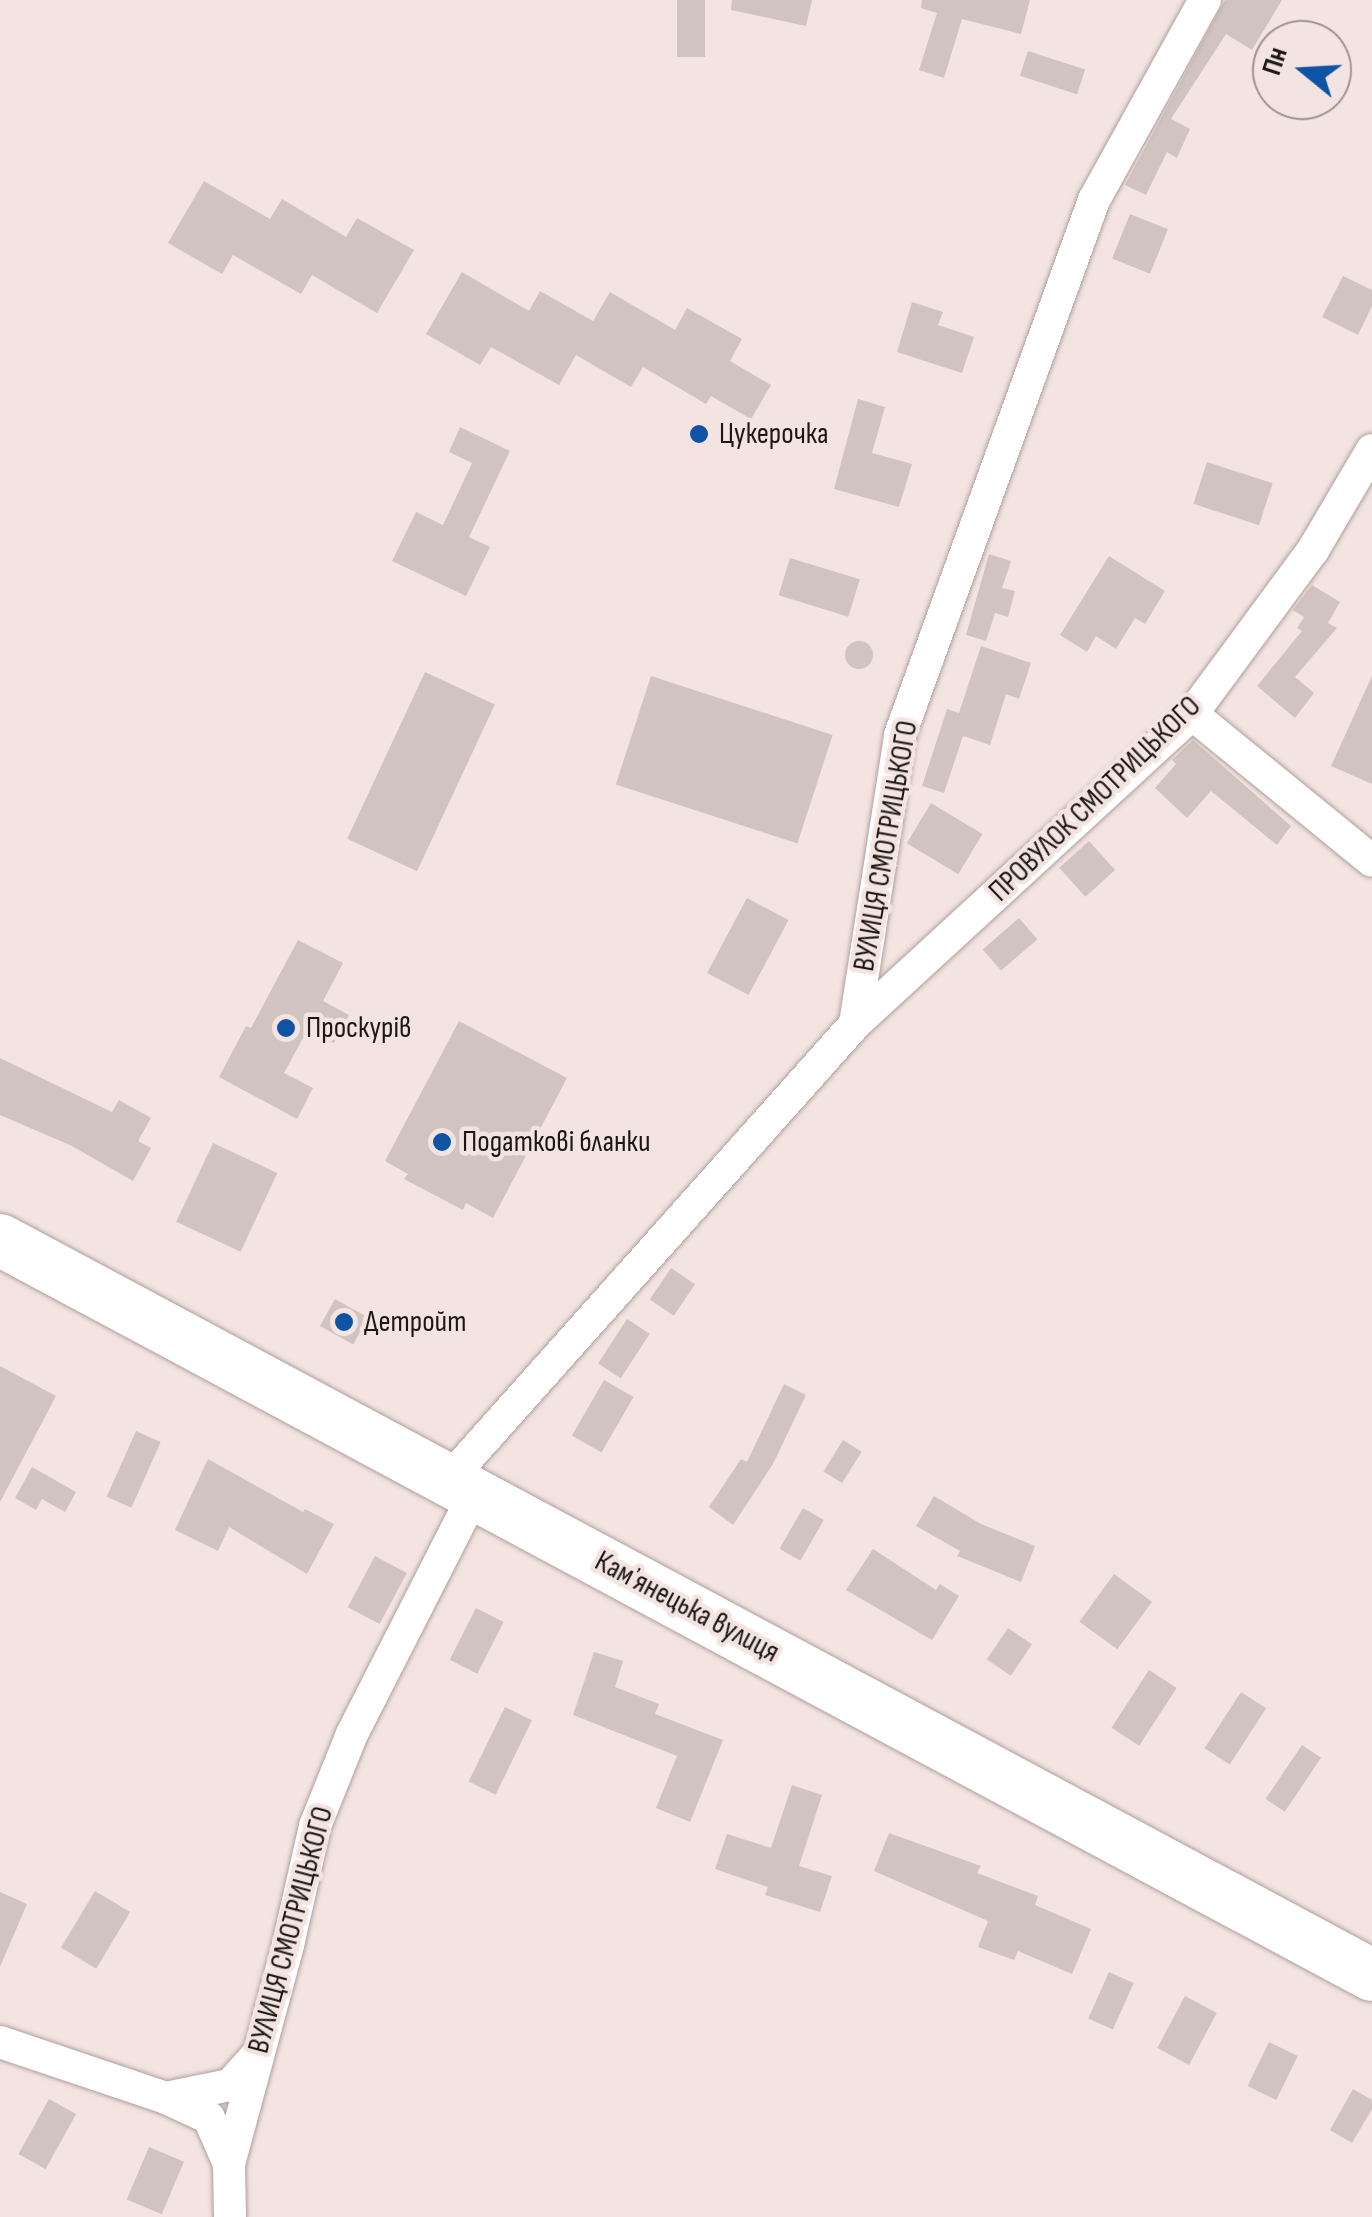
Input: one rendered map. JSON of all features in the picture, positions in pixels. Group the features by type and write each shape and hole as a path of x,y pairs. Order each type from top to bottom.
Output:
{"main road":[{"name":"Камʼянецька вулиця","path":"0,1240 1372,1975"}],"street":[{"name":"ВУЛИЦЯ СМОТРИЦЬКОГО","path":"230,2217 228,2164 315,1826 462,1486 855,1024 900,735 1094,200 1205,0"},
{"name":"ПРОВУЛОК СМОТРИЦЬКОГО","path":"855,1024 1192,714 1313,550 1372,450"},
{"path":"1192,714 1372,862"},
{"path":"0,2042 166,2098 209,2118 228,2164"},
{"path":"166,2098 230,2085 258,2054"}],"building":[{"path":"677,0 705,0 705,57 677,57"},
{"path":"732,0 812,0 806,26 731,10"},
{"path":"922,0 1030,0 1021,34 962,19 944,78 919,70 937,13 921,8"},
{"path":"1225,0 1282,0 1270,20 1252,20 1252,50 1226,34 1171,119 1190,129 1177,158 1167,152 1146,195 1125,185"},
{"path":"1028,51 1085,70 1077,94 1020,76"},
{"path":"204,181 270,219 282,199 346,237 357,218 414,250 377,313 312,275 301,294 233,255 222,274 168,243"},
{"path":"1130,214 1168,229 1150,274 1112,259"},
{"path":"462,272 529,311 540,291 593,321 610,292 675,330 687,308 742,339 730,361 771,385 751,419 711,396 706,404 643,367 631,387 576,355 559,385 491,347 480,365 426,334"},
{"path":"1343,276 1372,290 1372,306 1358,335 1322,317"},
{"path":"912,302 943,312 938,325 974,337 962,373 897,352"},
{"path":"858,399 885,407 872,453 912,464 899,507 834,489"},
{"path":"460,427 510,451 469,537 490,547 466,596 392,561 416,512 443,525 472,463 449,452"},
{"path":"1207,462 1273,483 1259,525 1193,504"},
{"path":"989,554 1011,561 1002,588 1015,591 1008,617 995,613 986,641 966,635"},
{"path":"1109,556 1165,591 1145,624 1135,618 1116,649 1096,636 1087,652 1060,635"},
{"path":"790,558 860,579 848,617 779,595"},
{"path":"1312,585 1340,602 1328,623 1337,628 1295,677 1314,693 1295,718 1257,686 1302,631 1297,628 1304,617 1293,610"},
{"path":"859,641 869,645 873,655 869,665 859,669 849,665 845,655 849,645"},
{"path":"981,646 1031,663 1019,699 1006,694 990,745 963,736 944,793 922,786 947,709 959,713"},
{"path":"425,672 495,705 417,871 347,839"},
{"path":"651,676 833,735 797,843 616,784"},
{"path":"1372,676 1372,784 1331,766"},
{"path":"1193,740 1291,826 1277,845 1211,791 1187,818 1155,788 1176,764 1172,760"},
{"path":"931,803 982,834 958,874 907,843"},
{"path":"1089,841 1115,870 1085,897 1059,868"},
{"path":"747,898 788,920 749,995 707,973"},
{"path":"1019,918 1037,939 1001,971 983,949"},
{"path":"298,940 343,963 323,1001 349,1015 334,1043 308,1029 284,1073 313,1088 297,1119 219,1077 246,1026 251,1028"},
{"path":"459,1021 567,1078 493,1218 466,1203 463,1210 404,1179 408,1174 385,1161"},
{"path":"0,1058 112,1112 119,1100 151,1118 138,1141 151,1148 133,1181 72,1146 0,1115"},
{"path":"213,1143 277,1173 241,1252 176,1222"},
{"path":"671,1268 695,1284 674,1316 650,1300"},
{"path":"335,1299 368,1317 353,1345 320,1326"},
{"path":"627,1319 650,1334 621,1378 598,1363"},
{"path":"0,1366 56,1396 0,1502"},
{"path":"604,1380 633,1397 601,1452 572,1435"},
{"path":"784,1384 806,1395 773,1464 733,1525 709,1507 741,1459 747,1462"},
{"path":"136,1431 161,1442 131,1508 107,1497"},
{"path":"843,1440 862,1452 842,1483 823,1471"},
{"path":"208,1459 303,1512 305,1509 334,1524 307,1574 229,1527 218,1551 175,1530"},
{"path":"32,1467 76,1492 65,1512 42,1499 36,1510 15,1498"},
{"path":"934,1496 981,1524 1035,1546 1021,1582 957,1556 960,1551 916,1526"},
{"path":"803,1508 824,1520 800,1561 780,1549"},
{"path":"873,1549 936,1590 940,1584 959,1596 932,1640 846,1590"},
{"path":"375,1556 407,1573 380,1624 348,1607"},
{"path":"1114,1574 1152,1602 1117,1649 1079,1622"},
{"path":"476,1608 504,1622 477,1674 450,1660"},
{"path":"1008,1628 1032,1644 1011,1676 987,1660"},
{"path":"594,1652 623,1661 615,1687 659,1704 655,1714 723,1740 690,1822 656,1808 677,1756 573,1715"},
{"path":"1149,1670 1177,1688 1139,1746 1111,1728"},
{"path":"1241,1692 1266,1708 1230,1765 1205,1748"},
{"path":"505,1707 532,1720 496,1795 469,1782"},
{"path":"1302,1745 1321,1758 1285,1812 1266,1799"},
{"path":"792,1785 822,1795 799,1866 832,1876 820,1912 765,1895 768,1887 715,1869 727,1834 771,1848"},
{"path":"889,1833 981,1866 977,1873 1038,1896 1035,1905 1091,1929 1072,1974 1018,1951 1014,1960 978,1947 988,1921 874,1871"},
{"path":"95,1891 130,1912 96,1969 61,1948"},
{"path":"0,1892 27,1904 0,1967"},
{"path":"1109,1972 1134,1983 1113,2030 1088,2019"},
{"path":"1185,1996 1217,2013 1189,2065 1157,2048"},
{"path":"1269,2042 1298,2056 1276,2100 1248,2086"},
{"path":"1353,2089 1372,2100 1372,2109 1352,2143 1330,2130"},
{"path":"49,2099 76,2114 46,2169 18,2154"},
{"path":"149,2147 184,2162 162,2214 127,2199"}],"place":[{"name":"Цукерочка","path":"699,434"},
{"name":"Проскурів","path":"286,1028"},
{"name":"Податкові бланки","path":"442,1142"},
{"name":"Детройт","path":"344,1322"}]}
